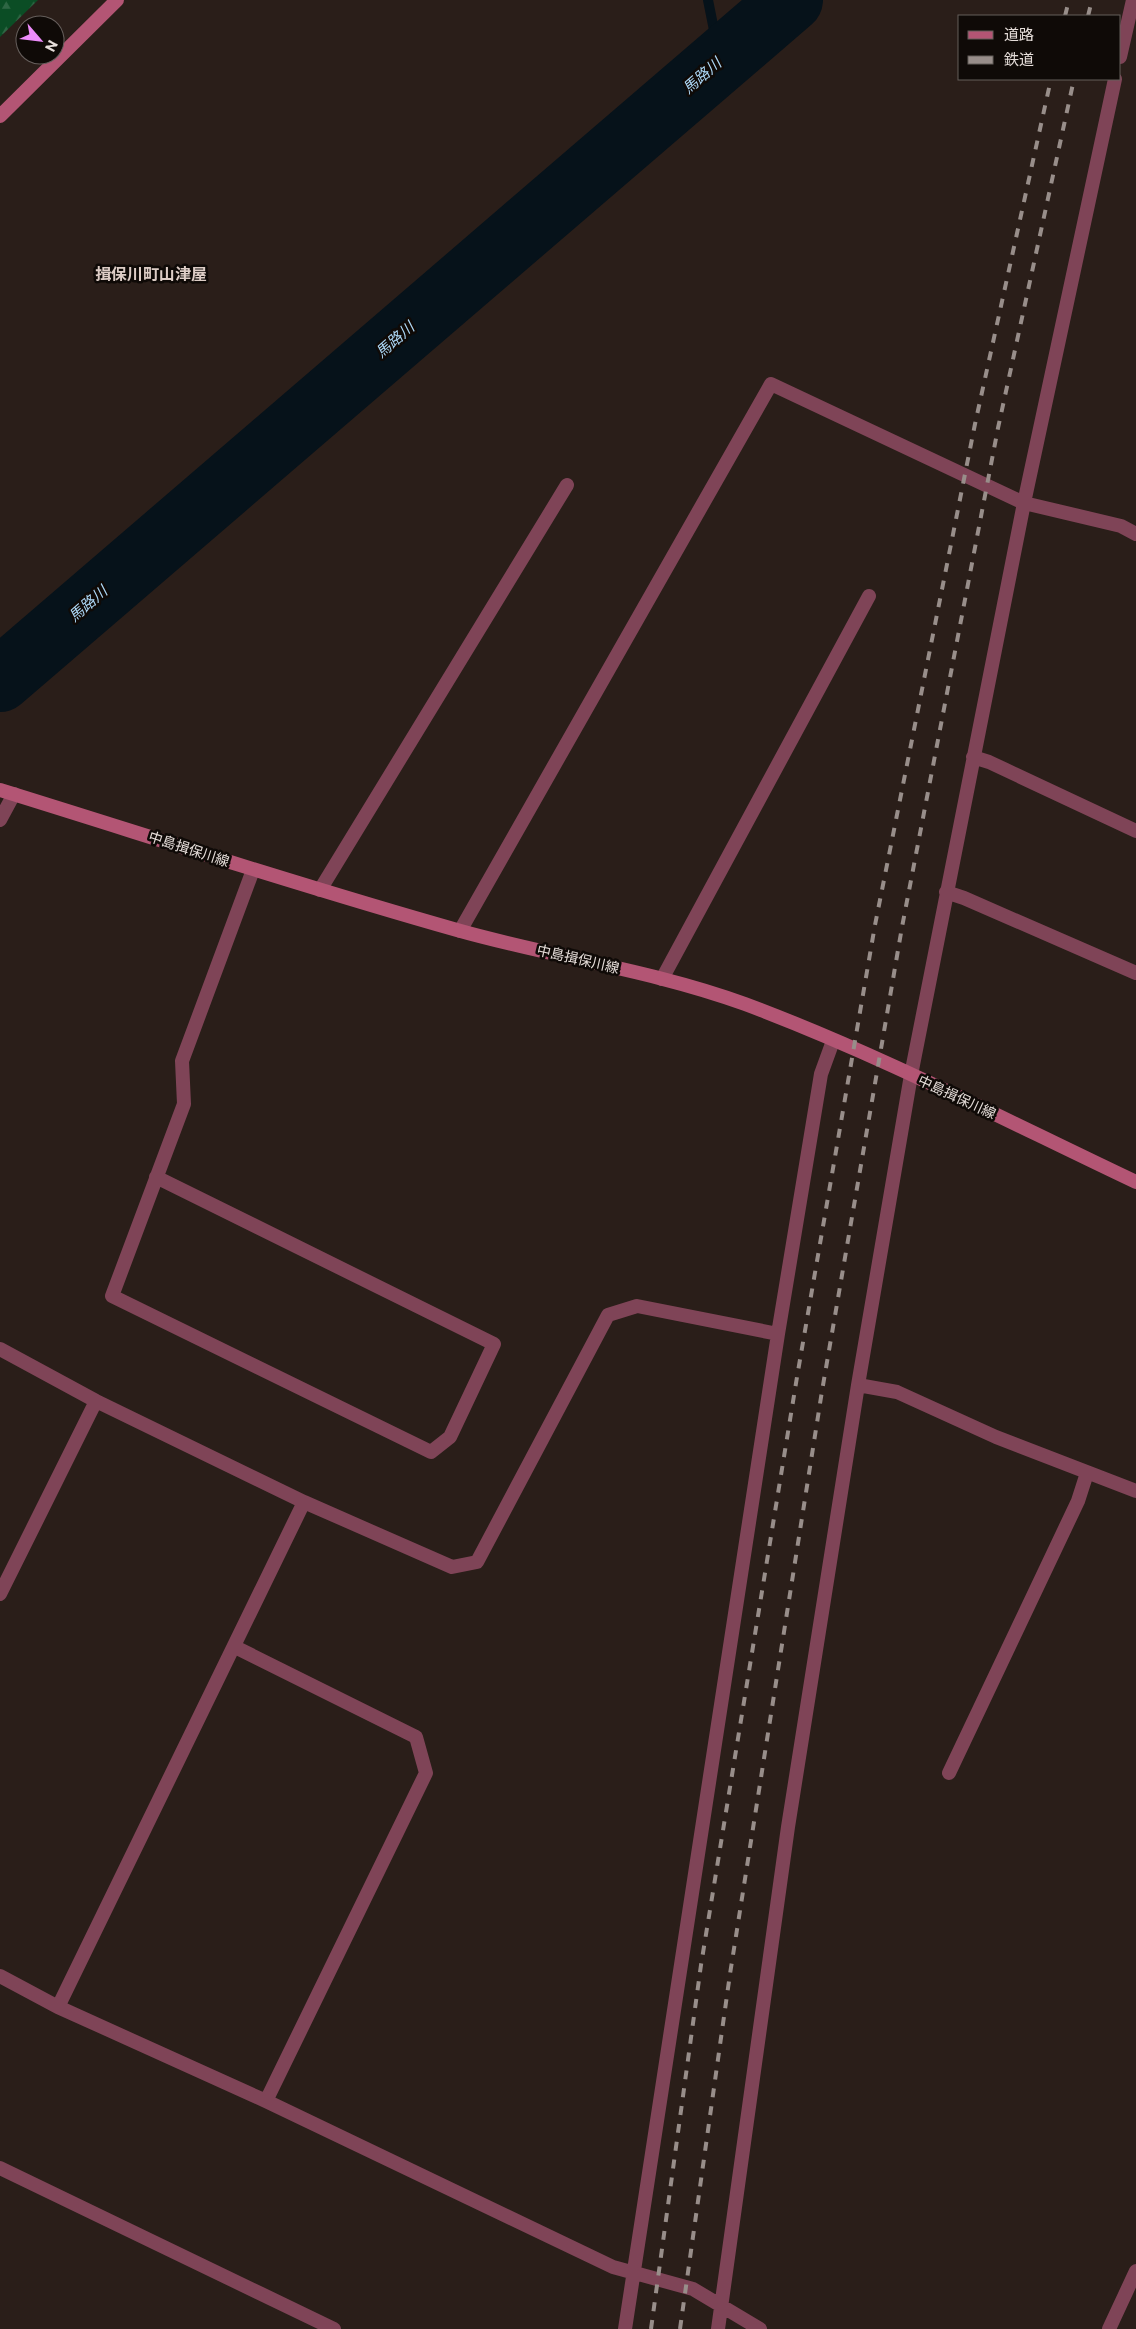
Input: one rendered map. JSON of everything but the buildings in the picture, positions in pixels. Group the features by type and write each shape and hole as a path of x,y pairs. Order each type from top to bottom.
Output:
{"main road":[{"path":"0,116 117,0"},
{"name":"中島揖保川線","path":"0,790 253,870 460,931 662,979 743,1004 911,1075 1136,1182"}],"street":[{"path":"1121,53 1133,0"},
{"path":"718,2329 788,1827 858,1385 911,1075 1024,503 1114,80"},
{"path":"460,931 771,384 1024,503 1121,526 1136,534"},
{"path":"320,890 567,485"},
{"path":"662,979 869,596"},
{"path":"973,757 989,762 1136,831"},
{"path":"0,820 14,794"},
{"path":"156,1177 494,1344 450,1437 431,1452 112,1296 156,1177 184,1104 182,1061 253,870"},
{"path":"946,892 964,898 1136,973"},
{"path":"626,2329 778,1334 821,1074 832,1041"},
{"path":"0,1349 96,1401 304,1502 452,1567 477,1562 608,1315 637,1306 778,1334"},
{"path":"858,1385 897,1392 996,1437 1136,1491"},
{"path":"0,1594 96,1401"},
{"path":"950,1773 1078,1501 1087,1473"},
{"path":"58,2007 304,1502"},
{"path":"235,1647 416,1737 426,1773 266,2101"},
{"path":"0,1976 58,2007 266,2101 613,2268 693,2288 760,2329"},
{"path":"0,2168 334,2329"},
{"path":"1109,2329 1136,2271"}],"green space":[{"path":"0,0 38,0 23,15 15,15 15,22 0,37"}],"waterway":[{"path":"708,0 720,60"},
{"name":"馬路川","path":"0,680 791,0"}],"railway":[{"path":"1065,15 1069,0"},
{"path":"1088,15 1092,0"},
{"path":"651,2329 701,1965 797,1377 875,925 975,424 1051,80"},
{"path":"680,2329 730,1974 822,1391 902,927 998,428 1074,80"}],"district":[{"name":"揖保川町山津屋","path":"151,274"}]}
